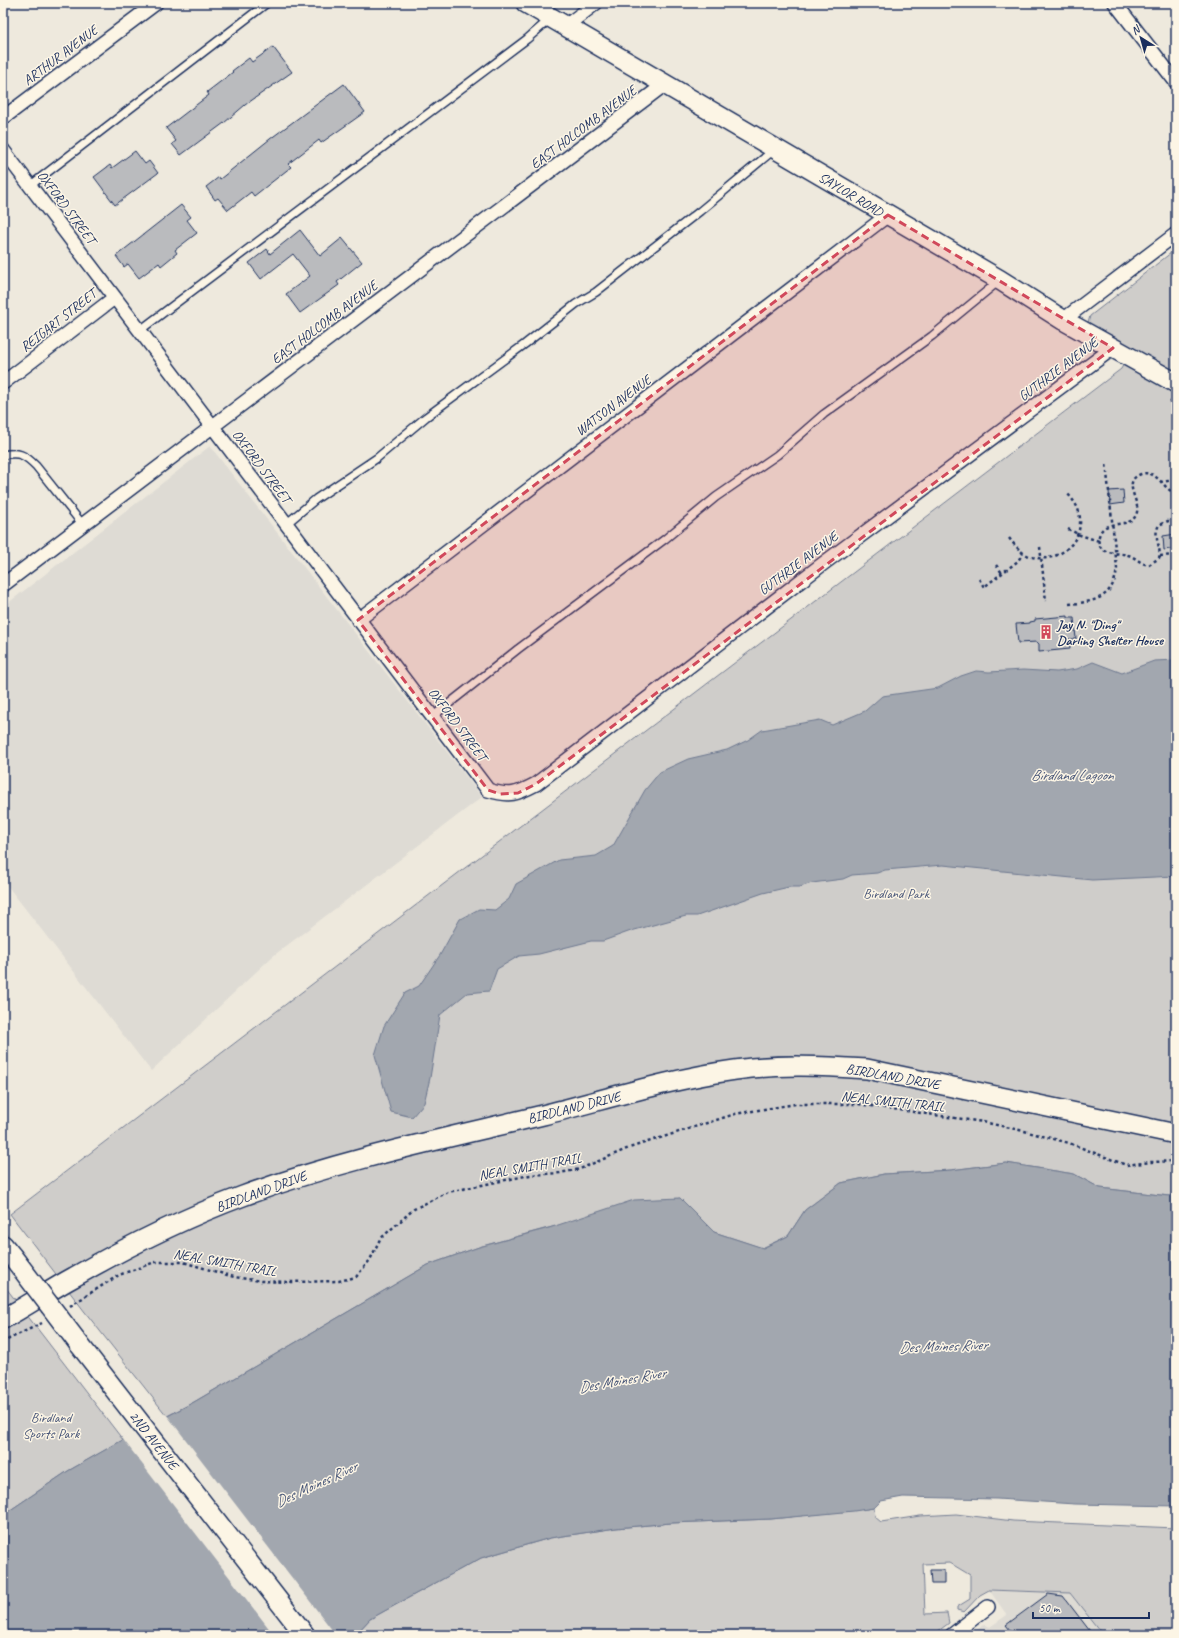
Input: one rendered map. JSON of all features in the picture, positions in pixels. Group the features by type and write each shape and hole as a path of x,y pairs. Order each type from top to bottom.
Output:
{"street":[{"name":"ARTHUR AVENUE","path":"3,118 156,3"},
{"name":"SAYLOR ROAD","path":"526,3 1000,280 1063,320 1176,382"},
{"path":"559,21 596,3"},
{"path":"1115,3 1176,82"},
{"name":"EAST HOLCOMB AVENUE","path":"3,586 665,84"},
{"name":"OXFORD STREET","path":"3,150 488,790 500,794"},
{"name":"WATSON AVENUE","path":"358,620 888,215"},
{"path":"1063,320 1176,234"},
{"name":"REIGART STREET","path":"3,383 114,298"},
{"name":"GUTHRIE AVENUE","path":"500,794 518,793 536,784 824,563 1113,348"},
{"name":"BIRDLAND DRIVE","path":"3,1319 73,1277 150,1236 241,1197 284,1181 346,1163 649,1088 716,1073 793,1066 868,1069 1176,1134"},
{"name":"2ND AVENUE","path":"7,1253 120,1395 305,1635"},
{"path":"952,1635 988,1607"}],"lane":[{"path":"31,185 267,3"},
{"path":"139,331 527,39 559,21"},
{"path":"286,524 316,499 377,458 426,417 526,344 576,304 596,292 700,211 775,149"},
{"path":"432,717 518,649 665,539 716,497 777,455 824,414 932,336 1000,280"},
{"path":"3,455 15,452 29,458 83,525"}],"path":[{"path":"1170,402 1176,405"},
{"path":"1069,604 1094,601 1107,594 1115,582 1117,568 1106,463"},
{"path":"1099,541 1103,530 1112,525 1129,523 1135,517 1138,509 1132,483 1141,474 1150,474 1156,477 1170,492 1176,494"},
{"path":"1160,482 1176,480 1176,484"},
{"path":"1009,538 1023,552 1036,558 1056,555 1065,551 1071,545 1080,528 1080,513 1074,501 1068,494"},
{"path":"1068,529 1099,541 1106,552 1128,555 1143,565 1149,565 1157,561 1160,556 1160,550 1155,536 1159,525 1165,522 1176,523"},
{"path":"1040,547 1046,601"},
{"path":"979,579 984,587 1018,561 1023,552"},
{"path":"1160,556 1176,555"},
{"path":"996,565 1002,573"},
{"name":"NEAL SMITH TRAIL","path":"69,1307 119,1275 155,1262 183,1262 234,1276 261,1281 339,1281 356,1277 370,1260 380,1239 414,1209 448,1192 530,1175 560,1173 580,1169 630,1148 735,1114 795,1104 858,1104 982,1122 1024,1131 1069,1144 1126,1166 1151,1162 1176,1161"},
{"path":"3,1344 9,1339 46,1321"}],"highlighted area":[{"path":"888,215 1113,348 536,784 518,793 500,794 488,790 358,620"}],"shaded area":[{"path":"210,446 482,797 273,956 151,1071 3,880 3,607"},
{"path":"989,1590 1070,1593 1103,1635 970,1635 982,1626 986,1625 990,1627 1007,1615"}],"green space":[{"name":"Birdland Park","path":"1176,249 1176,1193 1169,1196 1100,1188 1074,1174 1006,1163 951,1170 884,1174 841,1183 805,1210 788,1236 762,1248 714,1232 680,1198 548,1228 479,1247 428,1265 194,1402 167,1416 10,1214 1121,369 1128,356 1088,323 1090,316"},
{"name":"Birdland Sports Park","path":"3,1284 123,1440 68,1471 3,1515"},
{"path":"874,1508 875,1517 881,1522 920,1516 956,1514 1013,1521 1176,1528 1176,1635 1103,1635 1070,1593 989,1590 980,1595 964,1612 957,1610 957,1607 970,1599 970,1575 950,1563 923,1564 925,1614 947,1613 949,1623 933,1635 355,1635 370,1619 481,1558 550,1538 616,1528 671,1523 771,1519"}],"water":[{"name":"Birdland Lagoon","path":"1176,660 1176,876 1092,880 943,865 885,870 877,873 852,875 843,879 812,883 800,887 789,887 763,893 697,916 686,916 631,931 603,941 591,941 539,954 519,956 497,969 489,991 467,993 440,1015 430,1078 424,1103 412,1117 391,1112 375,1055 384,1026 405,993 419,986 440,955 460,919 479,909 495,910 509,899 516,884 559,860 596,856 613,846 645,790 660,772 688,759 727,750 748,740 762,730 820,720 832,725 865,711 882,696 938,688 961,676 976,671 989,672 1023,670 1057,672 1077,669 1093,662 1122,673 1154,661"},
{"name":"Des Moines River","path":"1006,1163 1074,1174 1100,1188 1169,1196 1176,1193 1176,1506 1075,1504 997,1499 903,1497 881,1501 874,1508 854,1511 771,1519 671,1523 616,1528 550,1538 481,1558 370,1619 355,1635 3,1635 3,1515 68,1471 194,1402 428,1265 479,1247 549,1228 634,1200 680,1198 714,1232 763,1248 788,1236 805,1210 841,1183 884,1174 951,1170"}],"pier":[{"path":"166,1414 336,1635 274,1635 122,1438"}],"building":[{"path":"273,47 292,72 245,105 224,123 181,155 172,144 176,141 166,128 209,95 207,92 249,58 252,62"},
{"path":"344,84 365,112 321,143 319,140 288,164 291,167 254,196 251,192 228,210 218,198 215,200 206,187 219,177 220,179 270,139"},
{"path":"135,151 145,164 149,161 158,173 115,205 94,177 110,165 112,168"},
{"path":"181,205 191,217 187,220 197,233 175,250 177,253 161,266 159,263 139,278 128,264 124,267 116,256"},
{"path":"300,230 320,256 342,238 362,262 337,282 339,285 300,313 286,294 310,276 293,254 261,279 249,263 267,249 270,254"},
{"path":"1123,490 1124,503 1110,505 1109,491"},
{"path":"1176,534 1176,548 1164,550 1163,536"},
{"name":"Jay N. \"Ding\" Darling Shelter House","path":"1068,616 1068,618 1074,618 1076,639 1069,639 1070,649 1039,652 1039,644 1037,642 1018,643 1016,624 1030,623 1035,621 1035,619"},
{"path":"930,1570 944,1570 944,1584 931,1584"},
{"path":"1048,1594 1063,1596 1093,1635 1014,1635 1006,1625"}],"place":[{"name":"Jay N. \"Ding\" Darling Shelter House","path":"1046,632"}]}
